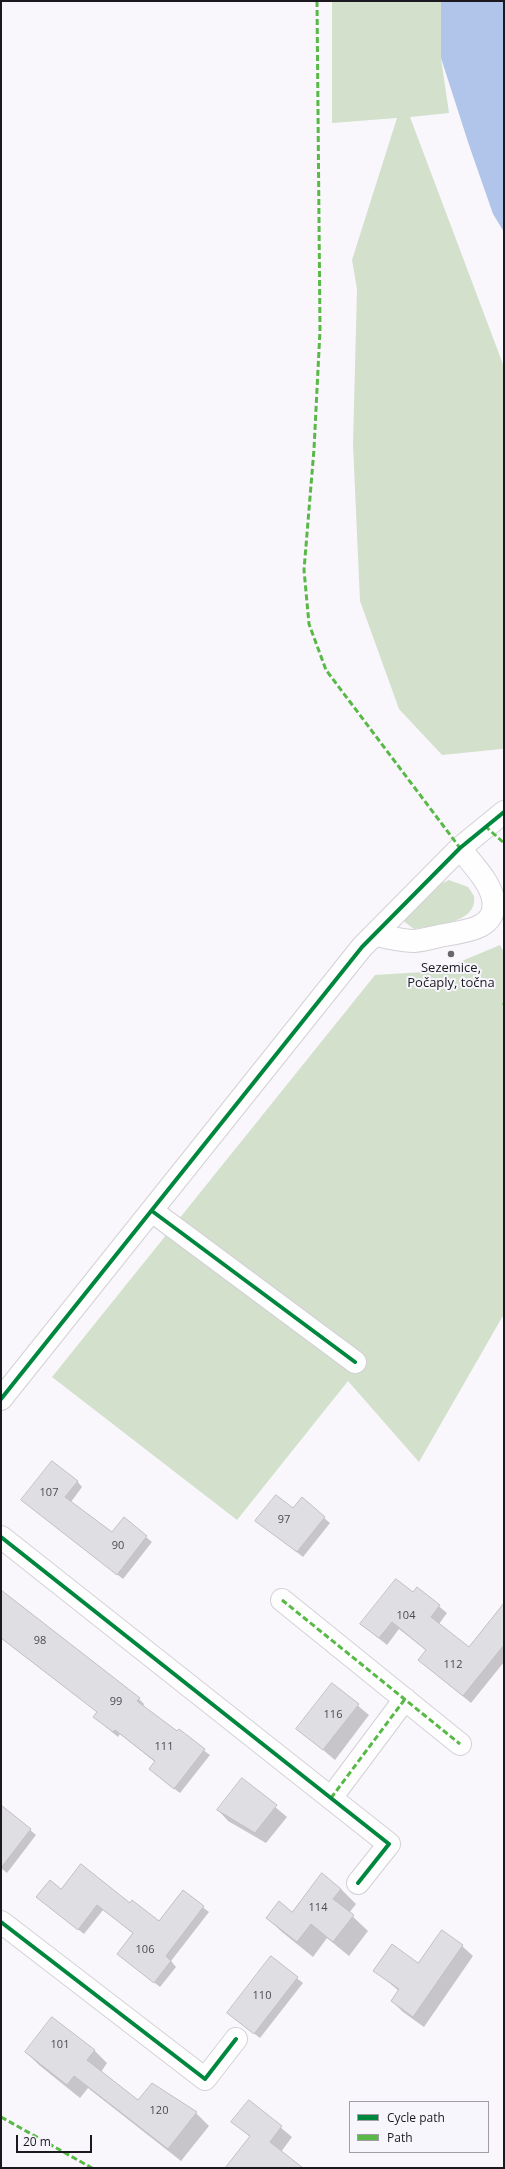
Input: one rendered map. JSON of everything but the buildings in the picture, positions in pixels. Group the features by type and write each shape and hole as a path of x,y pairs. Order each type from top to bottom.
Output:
{"street":[{"path":"1,1399 362,947 460,848 504,812"},
{"path":"375,934 414,941 471,930 481,926 489,920 494,911 493,898 488,885 460,848"},
{"path":"152,1211 355,1362"},
{"path":"1,1537 389,1844 358,1883"},
{"path":"282,1600 460,1744"},
{"path":"331,1798 405,1699"},
{"path":"1,1922 205,2079 236,2039"}],"green space":[{"path":"332,1 441,1 441,58 449,113 410,117 504,367 504,748 502,749 442,755 399,709 360,601 353,444 357,289 352,260 397,118 332,123"},
{"path":"449,880 468,887 474,896 473,905 469,912 462,918 453,922 414,929 402,920 433,887"},
{"path":"500,945 504,952 504,1314 419,1462 348,1381 237,1520 52,1377 375,975 438,971"}],"water":[{"path":"441,1 504,1 504,232 493,214 441,58"}],"marked path":[{"path":"317,1 320,330 314,449 304,570 309,624 326,670 460,848"},
{"path":"485,826 504,843"},
{"path":"282,1600 460,1744"},
{"path":"331,1798 405,1699"},
{"path":"1,2117 92,2168"}],"cycle path":[{"path":"1,1399 362,947 460,848 504,812"},
{"path":"152,1211 355,1362"},
{"path":"1,1537 389,1844 358,1883"},
{"path":"1,1922 205,2079 236,2039"}],"place":[{"name":"Sezemice, Počaply, točna","path":"451,954"}]}
